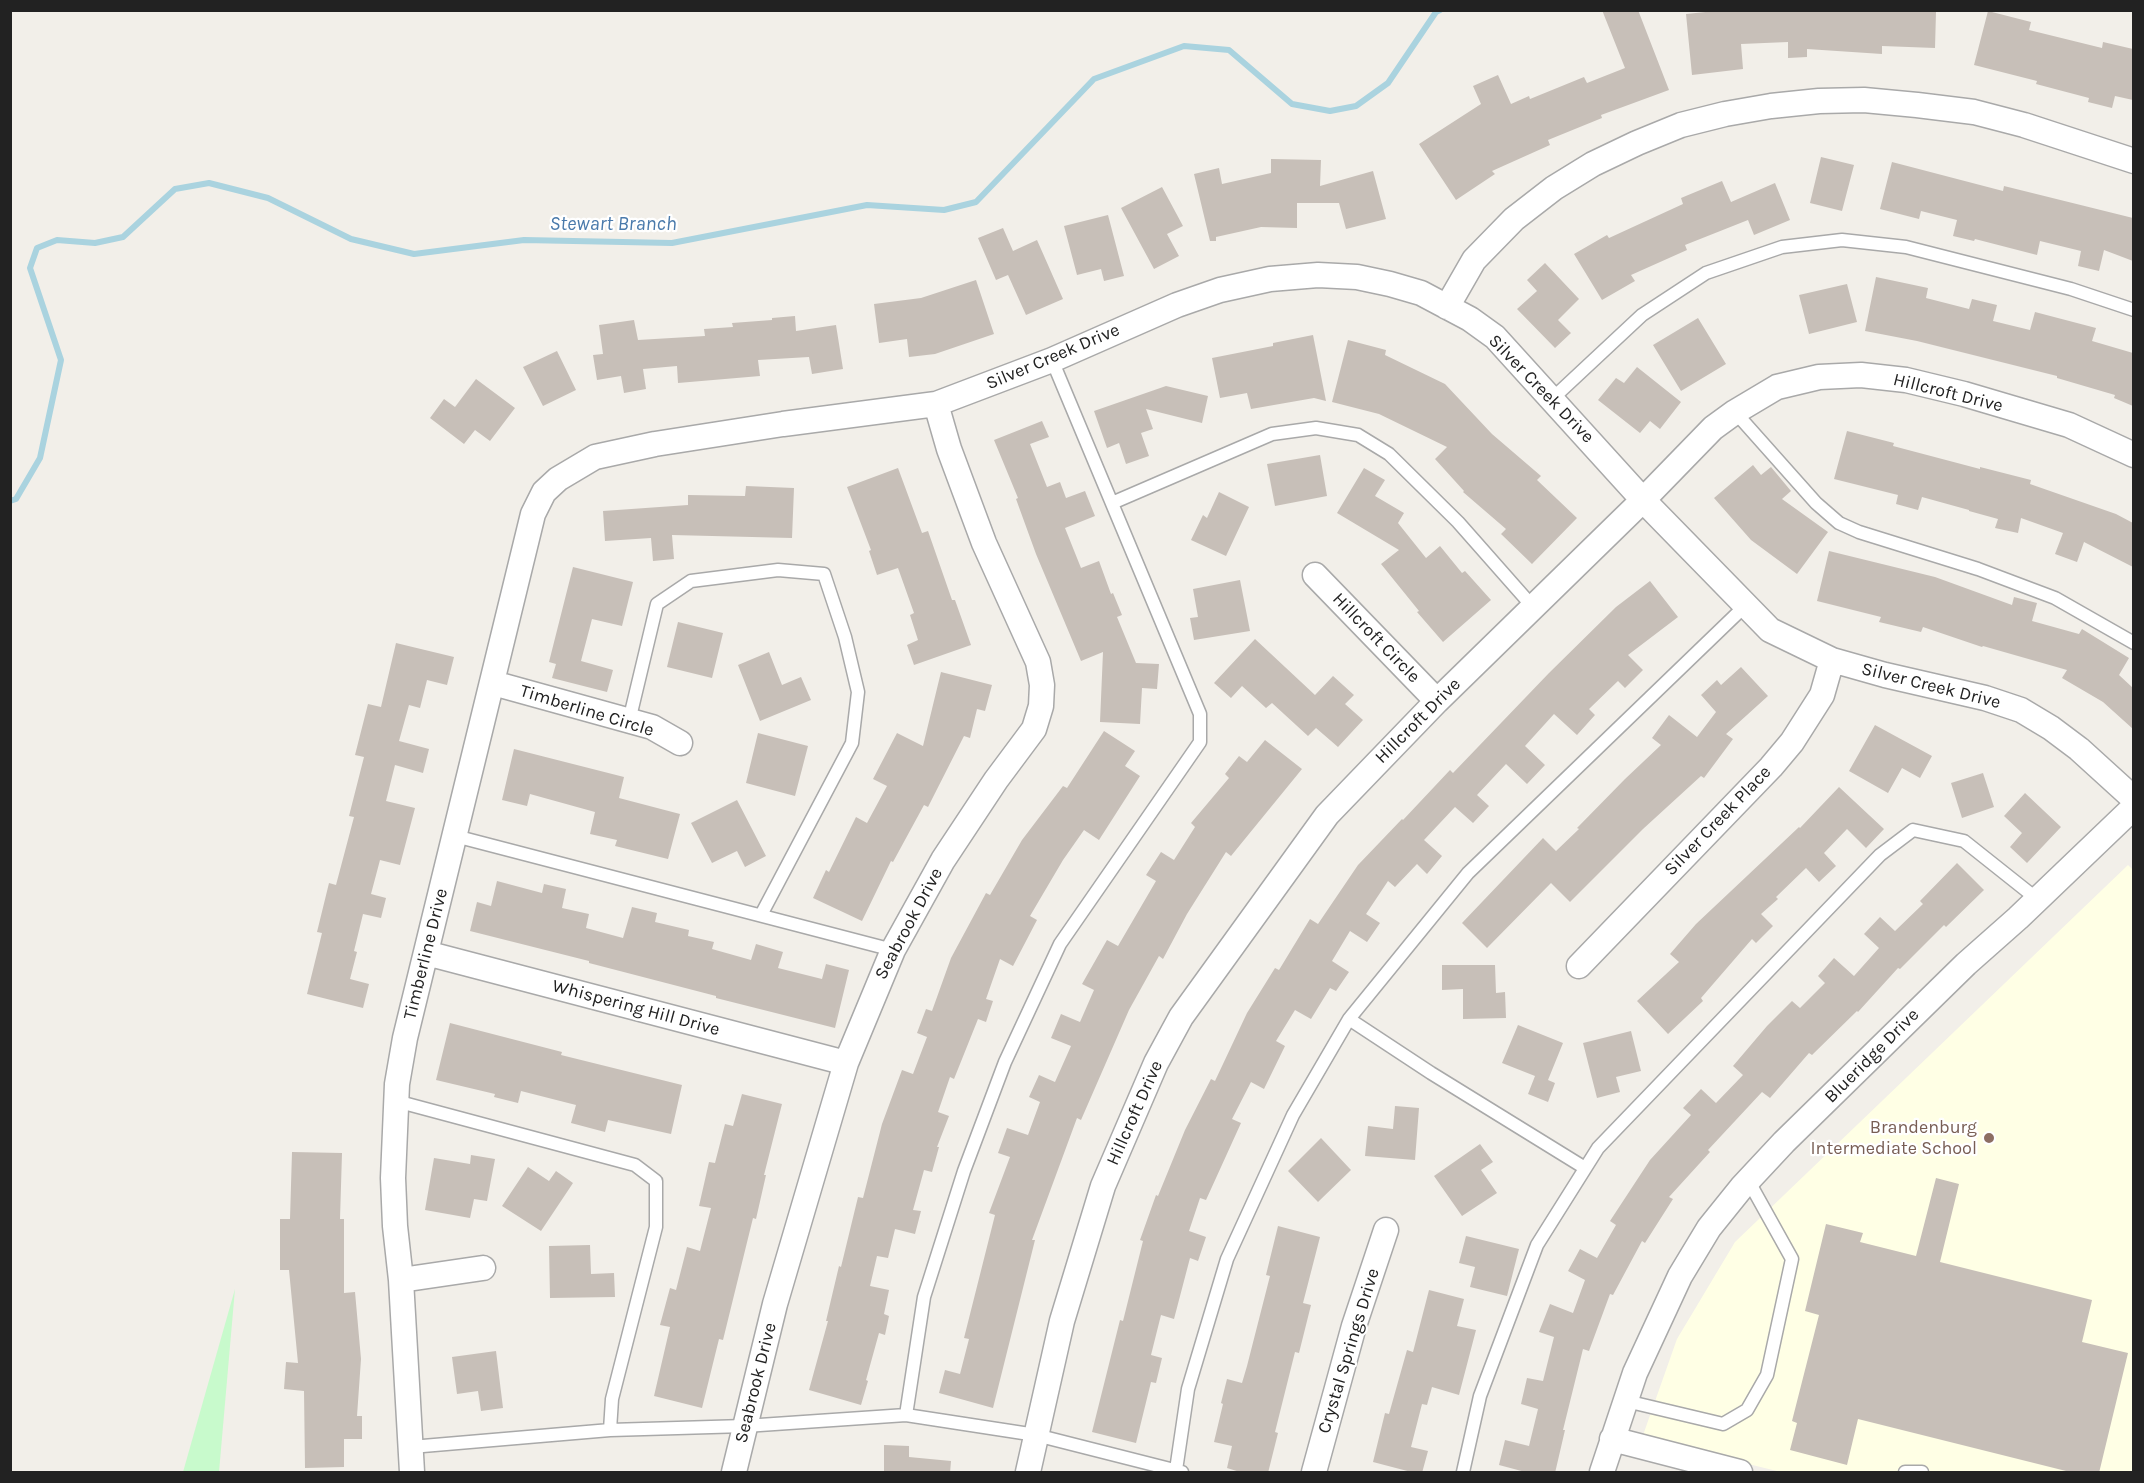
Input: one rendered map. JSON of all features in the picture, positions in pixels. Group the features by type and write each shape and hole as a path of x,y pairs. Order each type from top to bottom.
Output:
{"street":[{"path":"1447,307 1474,260 1514,219 1554,188 1593,164 1637,143 1681,125 1725,114 1819,101 1864,100 1917,105 1974,112 2024,124 2133,161"},
{"name":"Silver Creek Drive","path":"579,465 595,457 655,444 936,404 1052,360 1177,305 1220,290 1270,279 1318,275 1357,277 1420,293 1470,319 1495,337 1643,500 1770,630 1832,660 1985,698 2021,710 2079,749 2133,800"},
{"name":"Hillcroft Drive","path":"1028,1473 1062,1321 1103,1186 1161,1054 1182,1017 1327,815 1437,701 1643,500 1713,428 1777,387 1820,377 1862,375 1894,379 1964,394 2069,425 2133,455"},
{"name":"Seabrook Drive","path":"734,1473 775,1304 846,1063 893,950 944,860 996,780 1034,729 1041,706 1042,686 1038,662 980,533 949,448 936,404"},
{"name":"Timberline Drive","path":"412,1473 400,1280 394,1226 393,1178 396,1101 405,1038 534,514 544,492 579,465"},
{"name":"Hillcroft Circle","path":"1316,575 1437,701"},
{"name":"Silver Creek Place","path":"1579,966 1771,767 1792,742 1821,695 1832,660"},
{"name":"Timberline Circle","path":"493,683 652,727 680,743"},
{"name":"Blueridge Drive","path":"1602,1473 1626,1401 1653,1332 1680,1276 1709,1228 1748,1180 1784,1142 1966,964 2133,807"},
{"name":"Whispering Hill Drive","path":"426,953 846,1063"},
{"name":"Crystal Springs Drive","path":"1314,1473 1354,1326 1386,1230"},
{"path":"400,1280 483,1268"},
{"path":"1612,1440 1740,1473"}],"lane":[{"path":"1552,399 1642,315 1706,273 1782,247 1842,240 1906,247 2071,289 2133,310"},
{"path":"906,1415 924,1297 964,1171 1005,1062 1060,944 1200,742 1200,714 1052,360"},
{"path":"1735,412 1816,503 1839,523 1859,532 1978,569 2055,598 2133,643"},
{"path":"1112,503 1272,434 1316,428 1358,435 1389,454 1458,522 1533,608"},
{"path":"629,721 657,604 691,581 778,570 824,574 845,637 858,692 852,743 761,915"},
{"path":"411,1447 610,1430 745,1426 906,1415 1036,1435 1179,1471 1188,1389 1227,1259 1293,1115 1349,1019 1468,873 1745,606"},
{"path":"1463,1473 1480,1396 1537,1245 1598,1148 1880,855 1913,830 1964,841 2037,899"},
{"path":"455,836 893,950"},
{"path":"1349,1019 1431,1073 1585,1168"},
{"path":"396,1101 635,1165 656,1181 656,1227 612,1399 610,1430"},
{"path":"1626,1401 1723,1424 1747,1410 1767,1375 1792,1259 1748,1180"},
{"path":"1905,1473 1922,1473"}],"shaded area":[{"name":"Brandenburg Intermediate School","path":"2128,865 2134,871 2133,1472 1781,1472 1642,1438 1677,1339 1735,1242"}],"green space":[{"path":"235,1289 219,1472 183,1472"}],"building":[{"path":"1602,10 1638,10 1669,90 1601,115 1602,118 1548,140 1550,145 1492,171 1495,174 1456,200 1419,144 1481,104 1473,86 1498,75 1511,104 1529,96 1530,99 1584,77 1587,83 1625,68"},
{"path":"1725,10 1936,12 1935,48 1882,46 1882,54 1807,49 1807,57 1788,58 1788,42 1741,44 1743,69 1692,75 1686,14"},
{"path":"1988,11 2031,22 2029,30 2102,48 2103,42 2133,49 2133,100 2115,96 2112,108 2088,102 2089,98 2036,84 2037,81 1974,65"},
{"path":"1821,157 1854,165 1842,211 1810,203"},
{"path":"1271,159 1321,160 1320,186 1373,171 1386,219 1346,229 1339,203 1297,203 1297,228 1261,227 1216,237 1216,241 1210,241 1194,174 1219,168 1222,184 1271,173"},
{"path":"1892,162 2003,191 2004,186 2133,218 2133,261 2104,250 2099,271 2078,266 2081,251 2040,241 2037,255 1975,239 1974,241 1953,236 1957,220 1921,211 1919,219 1880,209"},
{"path":"1722,181 1731,202 1775,183 1790,220 1754,235 1748,220 1685,245 1687,250 1631,275 1635,281 1602,300 1574,254 1607,235 1609,238 1683,204 1681,198"},
{"path":"1162,187 1183,226 1167,234 1179,256 1154,269 1121,208"},
{"path":"1108,215 1124,276 1104,281 1101,269 1077,275 1064,226"},
{"path":"1003,228 1013,251 1037,240 1063,299 1026,315 1008,275 996,280 978,238"},
{"path":"1545,263 1579,299 1558,320 1571,333 1555,348 1517,309 1537,291 1527,280"},
{"path":"1876,277 1928,288 1926,298 1969,309 1972,299 1997,305 1993,321 2030,330 2035,312 2096,328 2092,341 2133,353 2133,406 2114,398 2115,395 2057,378 2057,376 1917,341 1865,331"},
{"path":"976,280 994,334 935,354 909,357 907,339 879,343 874,304 921,298"},
{"path":"1847,284 1857,322 1809,334 1799,295"},
{"path":"795,316 796,331 836,325 843,369 812,374 809,357 758,360 760,376 678,383 677,366 643,369 646,389 624,393 621,376 597,380 593,355 603,354 599,325 634,320 638,340 705,336 704,329 733,327 732,323"},
{"path":"1698,318 1726,364 1681,391 1653,345"},
{"path":"1313,335 1326,401 1314,398 1251,409 1247,393 1220,398 1212,358 1273,346 1273,343"},
{"path":"1348,340 1386,350 1385,355 1445,384 1492,434 1541,476 1537,480 1577,518 1532,564 1501,534 1506,529 1463,492 1435,459 1447,447 1379,414 1332,402"},
{"path":"557,351 576,390 543,406 523,367"},
{"path":"1637,367 1681,402 1660,429 1650,421 1640,433 1598,400 1616,378 1624,383"},
{"path":"476,379 515,408 490,441 475,430 464,444 430,418 444,399 455,407"},
{"path":"1166,386 1208,396 1202,423 1146,409 1153,429 1141,433 1149,456 1126,464 1119,443 1107,448 1094,411"},
{"path":"1042,421 1049,437 1030,444 1047,487 1060,482 1066,498 1085,491 1095,516 1065,528 1081,568 1099,561 1111,594 1113,593 1122,615 1117,617 1136,663 1159,664 1157,689 1142,688 1140,724 1100,722 1103,652 1081,661 1036,554 1016,499 1018,498 994,440"},
{"path":"1847,431 1894,443 1893,446 2031,480 2030,484 2116,514 2133,523 2133,567 2084,542 2077,562 2055,554 2063,533 2021,518 2018,533 1995,528 1998,519 1969,510 1922,497 1918,510 1896,504 1898,495 1834,479"},
{"path":"1320,455 1327,496 1275,506 1267,464"},
{"path":"1753,465 1761,475 1771,467 1791,491 1782,499 1828,532 1797,574 1751,540 1714,498"},
{"path":"898,468 922,533 928,531 952,600 955,600 971,645 914,665 907,645 918,640 910,615 914,613 898,568 877,575 869,551 871,550 847,487"},
{"path":"1364,468 1385,480 1375,496 1404,513 1398,523 1426,558 1440,546 1462,573 1465,571 1491,600 1443,642 1381,564 1399,550 1337,513"},
{"path":"746,486 794,488 792,538 672,535 674,559 653,561 651,538 605,541 603,511 688,505 688,495 745,496"},
{"path":"1219,492 1249,507 1226,556 1191,540 1203,515 1207,518"},
{"path":"1829,551 1935,577 2012,605 2014,597 2037,603 2032,621 2079,634 2082,629 2129,658 2119,675 2133,688 2133,729 2103,702 2062,678 2067,670 1982,647 1923,627 1921,632 1879,622 1881,617 1817,601"},
{"path":"573,567 633,582 622,626 592,619 581,661 613,670 607,692 552,678 556,664 549,662"},
{"path":"1240,580 1250,631 1194,640 1190,618 1198,617 1193,589"},
{"path":"1650,581 1678,617 1628,655 1643,670 1625,688 1618,681 1589,709 1595,715 1577,735 1554,714 1525,746 1545,765 1527,784 1506,764 1477,795 1489,806 1473,823 1455,807 1424,840 1442,856 1427,874 1417,864 1395,887 1388,881 1366,914 1380,923 1367,942 1350,931 1332,961 1349,972 1336,991 1330,988 1311,1019 1295,1010 1276,1041 1285,1046 1264,1089 1251,1082 1232,1119 1241,1123 1206,1200 1200,1198 1189,1231 1206,1237 1198,1261 1190,1258 1174,1319 1161,1315 1151,1355 1162,1358 1156,1383 1151,1382 1136,1443 1092,1432 1120,1320 1123,1321 1143,1241 1140,1240 1156,1195 1158,1196 1185,1130 1211,1079 1215,1081 1247,1013 1275,968 1279,970 1310,919 1318,924 1358,865 1402,819 1450,770 1453,773 1616,607"},
{"path":"678,622 723,633 712,678 667,667"},
{"path":"1255,639 1315,695 1333,676 1354,695 1345,704 1363,720 1338,747 1316,728 1308,736 1272,703 1266,708 1242,686 1231,698 1214,683"},
{"path":"396,643 454,657 447,685 427,680 420,708 409,705 399,741 429,749 423,773 395,765 386,801 415,808 400,865 380,860 371,894 386,898 381,918 363,914 350,979 369,984 363,1008 307,994 322,933 317,932 329,883 336,885 354,817 349,816 364,757 355,755 368,704 381,707"},
{"path":"769,652 782,685 801,677 811,700 760,721 738,665"},
{"path":"1741,667 1768,696 1726,734 1733,739 1704,778 1701,776 1643,829 1570,902 1551,883 1487,948 1462,923 1543,838 1556,851 1579,829 1577,828 1661,745 1652,738 1669,715 1697,737 1716,712 1701,695 1717,680 1721,685"},
{"path":"941,672 992,685 985,711 977,709 970,738 964,736 928,807 924,805 893,862 891,861 862,921 813,898 826,870 829,872 856,817 867,823 887,786 873,779 897,733 923,746"},
{"path":"1875,725 1932,756 1920,778 1902,768 1888,793 1849,771"},
{"path":"1104,731 1135,751 1125,766 1140,776 1099,840 1084,830 1063,860 1030,916 1037,920 1013,966 1000,959 986,999 993,1001 986,1022 978,1019 954,1079 950,1077 938,1112 949,1116 937,1147 939,1147 932,1172 924,1170 913,1210 921,1211 915,1234 895,1229 888,1258 877,1256 870,1286 889,1290 884,1314 889,1316 885,1335 879,1333 861,1405 809,1390 858,1197 863,1198 882,1124 902,1070 913,1074 927,1037 917,1033 926,1009 932,1011 951,958 986,893 990,895 1022,840 1063,786 1067,788"},
{"path":"758,733 808,746 795,796 746,783"},
{"path":"1265,740 1302,769 1231,856 1226,852 1187,914 1163,959 1159,956 1129,1010 1081,1120 1077,1118 1032,1240 1035,1240 993,1408 939,1393 945,1370 960,1374 969,1339 964,1338 995,1215 989,1213 1010,1157 998,1153 1007,1128 1028,1135 1040,1102 1029,1097 1039,1075 1055,1082 1071,1046 1051,1038 1061,1014 1080,1022 1094,990 1082,984 1107,940 1118,946 1156,881 1146,875 1161,852 1174,860 1195,827 1191,823 1229,778 1225,774 1239,756 1247,762"},
{"path":"514,749 624,777 619,798 680,814 668,859 615,846 617,840 590,834 595,812 530,794 527,806 502,800"},
{"path":"1983,773 1994,807 1962,818 1951,783"},
{"path":"1839,787 1884,829 1866,848 1847,829 1824,853 1836,866 1819,882 1806,868 1776,897 1778,899 1761,914 1773,926 1756,943 1752,939 1701,998 1703,1001 1668,1034 1637,1001 1679,962 1670,954 1696,924 1800,828"},
{"path":"2025,793 2061,827 2027,863 2010,847 2022,833 2004,816"},
{"path":"737,800 766,856 745,867 737,851 712,863 691,823"},
{"path":"1957,863 1984,890 1946,927 1944,925 1900,969 1898,968 1858,1012 1812,1055 1809,1053 1770,1098 1762,1092 1708,1150 1710,1152 1669,1197 1673,1199 1645,1243 1642,1241 1613,1295 1610,1294 1589,1351 1583,1349 1555,1473 1529,1473 1499,1465 1505,1440 1529,1446 1538,1409 1521,1404 1527,1378 1543,1381 1554,1337 1539,1332 1550,1304 1573,1313 1585,1280 1568,1271 1580,1249 1597,1258 1616,1225 1610,1221 1650,1160 1691,1115 1683,1108 1701,1089 1716,1103 1743,1075 1733,1066 1792,1001 1800,1008 1825,983 1818,976 1834,958 1854,976 1879,948 1864,934 1880,917 1895,931 1923,904 1920,901"},
{"path":"497,881 542,893 544,884 566,889 562,908 589,914 586,928 623,938 632,907 657,913 655,922 689,930 688,936 714,942 712,949 751,960 756,944 783,952 778,968 822,979 826,964 849,970 835,1028 470,931 477,902 491,906"},
{"path":"1442,965 1495,965 1496,993 1505,992 1506,1018 1463,1019 1463,989 1442,990"},
{"path":"450,1023 562,1052 561,1055 682,1085 671,1134 608,1120 605,1132 571,1123 576,1105 521,1091 518,1103 494,1097 495,1094 436,1080"},
{"path":"1518,1025 1563,1043 1548,1080 1555,1083 1548,1102 1528,1094 1535,1076 1502,1063"},
{"path":"1631,1031 1641,1071 1616,1077 1620,1092 1597,1098 1583,1043"},
{"path":"742,1094 782,1104 764,1175 766,1175 756,1219 753,1218 723,1340 719,1339 702,1408 654,1396 670,1327 660,1325 670,1288 676,1290 687,1247 700,1251 711,1208 699,1206 709,1162 715,1163 725,1124 733,1126"},
{"path":"1395,1106 1419,1108 1415,1160 1365,1156 1368,1126 1393,1129"},
{"path":"1321,1138 1351,1170 1318,1202 1288,1171"},
{"path":"1480,1144 1493,1162 1481,1170 1497,1193 1462,1216 1434,1176"},
{"path":"292,1152 342,1153 340,1219 344,1219 344,1293 355,1292 361,1359 357,1416 362,1416 362,1439 344,1439 344,1467 305,1468 304,1391 284,1389 286,1362 298,1363 289,1270 280,1270 280,1219 290,1219"},
{"path":"471,1155 495,1159 487,1201 474,1199 470,1218 425,1210 434,1158 470,1164"},
{"path":"528,1167 549,1181 556,1171 573,1183 541,1231 502,1206"},
{"path":"1936,1178 1959,1184 1940,1262 2092,1300 2082,1342 2128,1353 2099,1473 2074,1473 1858,1419 1847,1465 1790,1450 1797,1423 1792,1421 1819,1315 1805,1311 1826,1224 1863,1233 1860,1242 1916,1256"},
{"path":"1278,1226 1320,1237 1303,1303 1311,1305 1299,1353 1295,1352 1275,1432 1278,1433 1268,1473 1243,1473 1227,1468 1232,1446 1214,1442 1227,1379 1242,1383 1270,1276 1266,1275"},
{"path":"1466,1236 1519,1249 1507,1296 1470,1287 1475,1267 1459,1263"},
{"path":"590,1245 591,1274 614,1273 615,1297 550,1298 549,1246"},
{"path":"1429,1290 1464,1299 1457,1326 1476,1330 1459,1395 1432,1387 1427,1405 1422,1404 1411,1447 1428,1451 1422,1473 1415,1473 1373,1462 1385,1413 1389,1414 1407,1350 1413,1352"},
{"path":"496,1351 503,1408 481,1411 478,1391 457,1394 452,1357"},
{"path":"884,1445 909,1446 909,1457 951,1461 950,1473 884,1473"}],"waterway":[{"name":"Stewart Branch","path":"10,501 16,499 40,458 61,360 30,268 37,248 57,240 95,243 123,237 175,189 209,183 268,198 351,239 414,254 524,240 672,243 867,205 944,210 976,202 1094,79 1184,46 1229,50 1292,104 1330,111 1356,106 1388,83 1436,12 1440,10"}],"place":[{"name":"Brandenburg Intermediate School","path":"1989,1138"}]}
